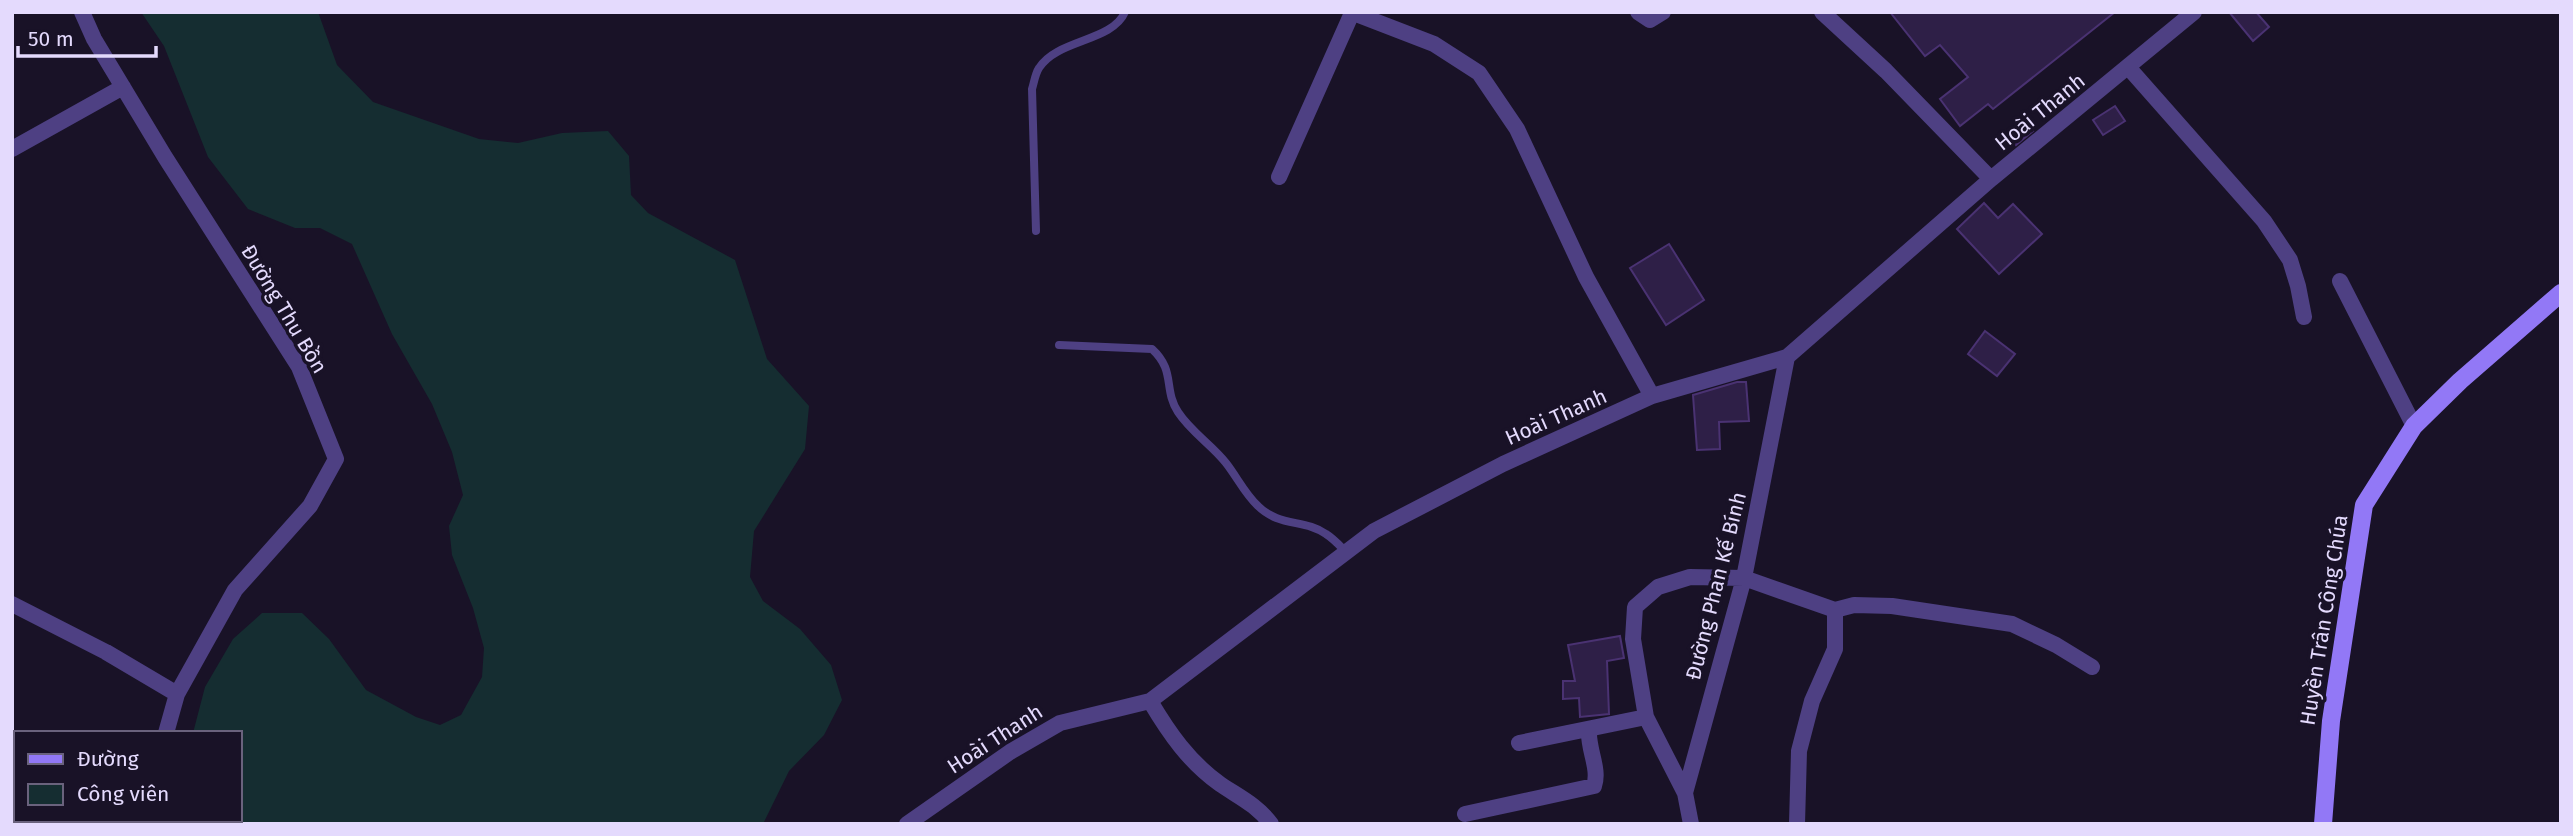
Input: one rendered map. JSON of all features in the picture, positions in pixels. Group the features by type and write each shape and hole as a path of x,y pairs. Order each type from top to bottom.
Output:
{"street":[{"name":"Đường Thu Bồn","path":"82,12 94,39 165,158 299,367 336,459 310,506 235,590 177,694"},
{"path":"1638,12 1650,20 1663,12"},
{"path":"1822,12 1886,71 1991,178"},
{"name":"Hoài Thanh","path":"907,824 1010,752 1060,723 1150,701 1374,531 1503,464 1653,396 1787,357 1991,178 2194,12"},
{"path":"1279,177 1351,13 1380,18 1434,44 1479,73 1517,129 1587,277 1653,396"},
{"path":"2127,67 2264,221 2290,260 2304,317"},
{"path":"12,149 123,87"},
{"path":"2340,281 2414,426"},
{"name":"Huyền Trân Công Chúa","path":"2323,824 2331,721 2364,505 2414,426 2561,293"},
{"name":"Đường Phan Kế Bính","path":"1691,824 1685,793 1744,578 1787,357"},
{"path":"1685,793 1646,717 1633,639 1634,607 1658,587 1690,577 1744,578 1835,610 1854,605 1892,606 2012,624 2056,645 2092,667"},
{"path":"12,604 106,652 177,694 167,731"},
{"path":"1797,824 1799,751 1812,701 1835,649 1835,610"},
{"path":"1150,701 1171,737 1186,754 1219,783 1254,804 1271,824"},
{"path":"1520,743 1590,731 1646,717"},
{"path":"1465,814 1594,786 1597,777 1588,743 1590,731"}],"lane":[{"path":"1036,231 1032,89 1039,68 1053,55 1112,27 1125,12"},
{"path":"1059,345 1152,349 1166,366 1177,410 1226,462 1256,505 1284,523 1326,533 1346,552"}],"green space":[{"path":"141,12 318,12 337,65 373,102 479,139 518,143 562,133 608,131 629,156 631,195 648,213 735,260 767,359 809,406 805,449 754,531 750,577 763,601 800,629 831,665 842,700 824,735 789,771 763,824 180,824 242,822 242,731 194,731 205,687 233,639 262,613 302,613 329,639 366,690 416,717 440,725 461,715 482,677 484,648 473,608 452,555 449,526 463,495 452,452 432,404 392,334 352,244 320,228 295,228 248,209 208,157 164,46"}],"building":[{"path":"1890,12 2115,12 1993,109 1988,104 1960,126 1940,99 1968,77 1940,45 1925,56"},
{"path":"2229,12 2256,12 2269,27 2253,41"},
{"path":"2115,106 2125,121 2103,135 2093,120"},
{"path":"2026,120 2033,131 2016,145 2007,132"},
{"path":"1984,203 1998,218 2013,204 2042,234 1999,274 1957,229"},
{"path":"1669,244 1704,300 1666,325 1630,268"},
{"path":"1985,331 2015,354 1997,376 1968,354"},
{"path":"1737,382 1746,382 1749,421 1719,422 1720,449 1697,450 1693,395"},
{"path":"1620,636 1624,658 1607,661 1609,714 1580,717 1579,698 1563,699 1563,681 1575,681 1568,645"}]}
